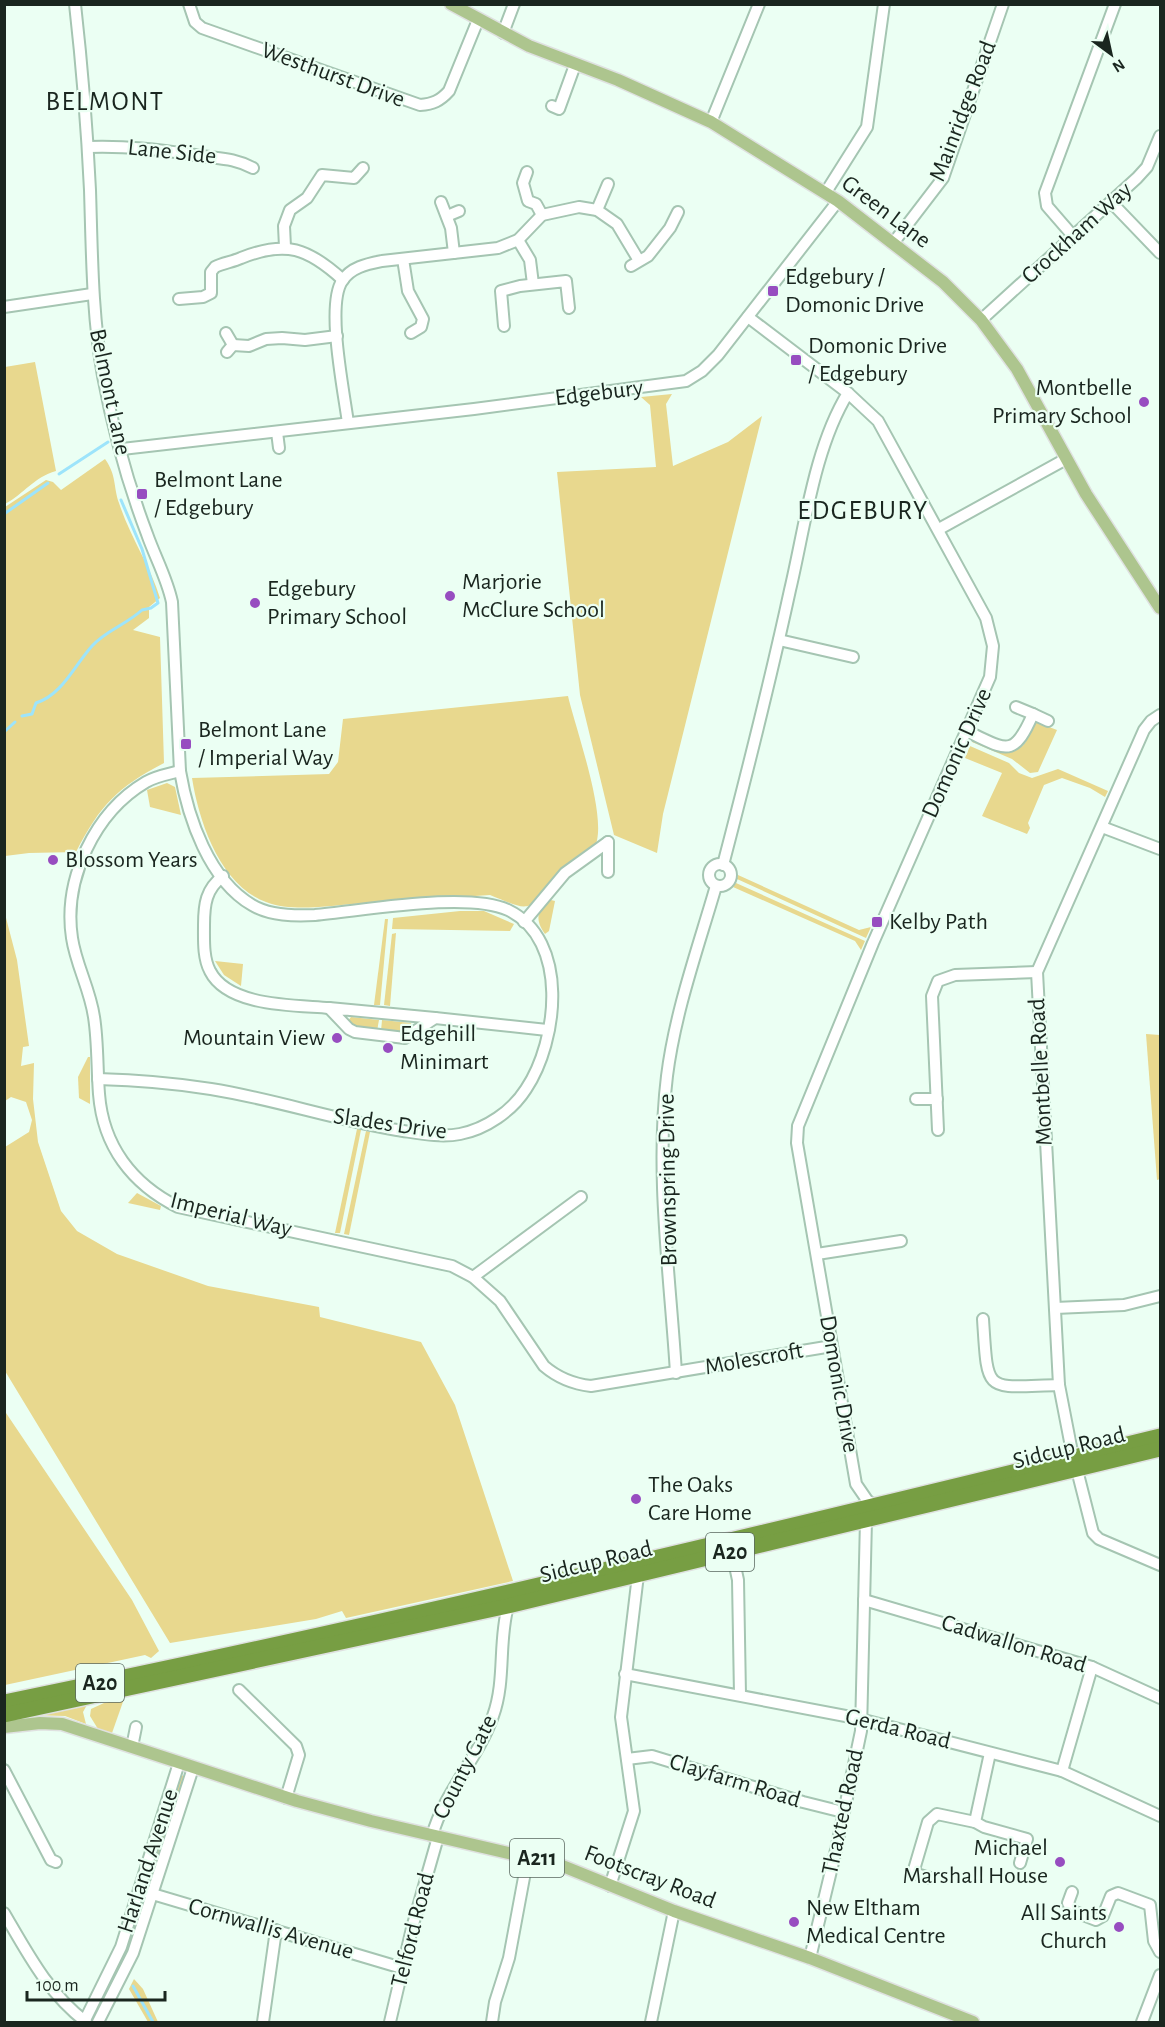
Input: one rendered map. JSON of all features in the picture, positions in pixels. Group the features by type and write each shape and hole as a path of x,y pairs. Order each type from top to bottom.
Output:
{"highway":[{"name":"Sidcup Road","path":"4,1702 196,1662 554,1582 1161,1436"},
{"name":"Sidcup Road","path":"4,1715 508,1606 638,1575 866,1520 1074,1458 1161,1449"}],"main road":[{"name":"Green Lane","path":"451,4 503,33 575,65 618,80 711,122 826,192 894,242 943,282 981,320 1017,369 1106,528 1159,602"},
{"name":"Footscray Road","path":"4,1728 40,1723 62,1724 286,1798 435,1836 560,1864 674,1911 810,1958 973,2022"}],"street":[{"name":"Belmont Lane","path":"75,4 88,147 92,294 104,379 122,449 144,527 168,582 172,602 180,771"},
{"name":"Westhurst Drive","path":"189,4 195,22 202,28 420,105 432,104 449,91 478,20"},
{"path":"503,33 514,4"},
{"path":"711,122 759,4"},
{"path":"826,192 867,127 884,4"},
{"name":"Mainridge Road","path":"894,242 943,178 1003,4"},
{"path":"1073,236 1047,206 1045,194 1115,4"},
{"path":"558,109 575,65"},
{"name":"Crockham Way","path":"981,320 1147,167 1161,136"},
{"name":"Lane Side","path":"88,147 150,147 197,156 236,159 253,168"},
{"path":"285,247 284,226 290,210 307,198 322,175 354,178 363,168"},
{"path":"527,172 524,194 528,201 536,204 542,215"},
{"path":"597,210 608,184"},
{"name":"Edgebury","path":"122,449 676,384 694,377 709,366 838,201"},
{"path":"441,202 447,216 454,253"},
{"path":"1111,202 1161,253"},
{"path":"348,423 335,300 343,280 351,271 366,264 498,248 518,240 542,215 564,209 597,210 617,224 635,263 648,256 670,228 678,212"},
{"path":"447,216 459,211"},
{"path":"518,240 530,261 533,284"},
{"path":"179,299 204,297 211,293 212,272 223,263 268,249 285,247 312,255 343,280"},
{"path":"403,259 408,291 423,319 420,327 411,333"},
{"path":"504,326 501,291 533,284 566,281 569,308"},
{"path":"4,307 92,294"},
{"name":"Domonic Drive","path":"748,317 848,393 878,421 986,618 993,646 990,677 868,954 798,1126 797,1143 856,1484 867,1500 875,1506"},
{"path":"226,333 230,348 249,346 266,339 305,340 337,336"},
{"name":"Brownspring Drive","path":"676,1373 662,1154 665,1096 675,1029 716,886 709,879 709,873 713,867 723,865 779,640 814,483 835,421 848,393"},
{"path":"277,432 279,448"},
{"path":"939,529 1066,459"},
{"path":"779,640 853,657"},
{"path":"1016,707 1048,721"},
{"path":"966,731 1002,747 1011,747 1022,739 1033,714"},
{"name":"Montbelle Road","path":"1161,715 1151,721 1144,730 1037,972 1059,1385 1074,1458 1093,1533 1099,1539 1161,1565"},
{"name":"Slades Drive","path":"98,1079 211,1089 366,1125 434,1135 460,1134 495,1120 518,1100 534,1076 547,1030 552,992 550,961 535,933 508,910 476,902 443,902 295,916 253,906 237,893 223,876 198,839 184,797 180,771"},
{"name":"Imperial Way","path":"180,771 147,780 122,799 92,839 79,870 71,905 72,936 94,1017 102,1115 116,1153 139,1182 163,1200 178,1207 452,1266 473,1277 491,1291 508,1311 544,1366 566,1380 591,1386 676,1373"},
{"path":"1102,827 1161,849"},
{"path":"524,922 565,873 608,842 608,872"},
{"path":"223,876 211,885 207,893 204,915 206,960 216,980 235,993 255,999 329,1008 547,1030"},
{"path":"938,1130 932,996 938,981 955,975 1037,972"},
{"path":"329,1008 348,1029 355,1032 396,1037 411,1036 435,1018"},
{"path":"916,1099 937,1099"},
{"path":"473,1277 581,1197"},
{"path":"817,1254 901,1241"},
{"path":"1055,1308 1124,1305 1161,1296"},
{"path":"983,1319 987,1373 992,1382 1002,1387 1059,1385"},
{"name":"Molescroft","path":"676,1373 832,1346"},
{"name":"Thaxted Road","path":"810,1958 843,1812 861,1719 866,1520"},
{"path":"732,1552 738,1580 740,1695"},
{"path":"610,1886 634,1811 621,1716 638,1575"},
{"name":"Cadwallon Road","path":"864,1600 1092,1667 1161,1698"},
{"name":"County Gate","path":"435,1836 443,1803 482,1741 494,1713 502,1672 503,1628 508,1606"},
{"path":"489,1610 496,1615 503,1628"},
{"path":"1062,1771 1092,1667"},
{"name":"Gerda Road","path":"625,1674 861,1719 1062,1771 1161,1816"},
{"path":"239,1690 296,1746 299,1755 286,1798"},
{"path":"132,1747 135,1727"},
{"path":"975,1822 990,1753"},
{"name":"Clayfarm Road","path":"627,1760 652,1756 802,1802 843,1812"},
{"name":"Harland Avenue","path":"85,2022 121,1947 179,1763"},
{"name":"Harland Avenue","path":"98,2022 133,1953 194,1768"},
{"path":"4,1770 51,1860 57,1862"},
{"path":"930,1878 913,1873 928,1822 932,1817 944,1813 1027,1839 1020,1863"},
{"name":"Telford Road","path":"390,2022 435,1836"},
{"path":"492,2022 495,2002 509,1958 528,1856"},
{"name":"Cornwallis Avenue","path":"139,1890 402,1968"},
{"path":"1072,1892 1068,1903 1074,1911 1096,1920 1103,1916 1111,1896 1118,1893 1150,1905 1154,1941 1161,1952"},
{"path":"651,2022 674,1911"},
{"path":"4,1913 39,1973 58,1998 85,2022"},
{"path":"263,2022 276,1930"},
{"path":"1142,2022 1161,1975"}],"shaded area":[{"path":"35,362 56,471 41,477 5,504 5,367"},
{"path":"672,394 666,404 673,466 728,442 762,416 663,814 657,853 614,835 580,695 557,472 656,467 650,405 641,397"},
{"path":"105,459 129,528 160,598 149,607 149,618 133,630 160,637 164,763 134,780 112,799 93,822 76,852 5,856 5,507 46,480 53,482 61,490"},
{"path":"568,696 595,797 598,836 594,848 586,857 532,904 520,906 490,895 309,907 276,905 250,894 236,882 224,867 206,832 192,778 329,774 338,762 343,719"},
{"path":"1036,722 1057,730 1038,772 1030,773 1012,759 972,742 973,738 1000,750 1014,751 1025,743"},
{"path":"970,746 1009,763 1019,773 1032,778 1058,769 1108,791 1105,797 1090,788 1062,778 1044,785 1028,823 1030,828 1027,834 982,816 1002,773 965,758"},
{"path":"167,783 175,787 181,815 150,807 147,790"},
{"path":"738,875 859,930 871,927 866,938 737,879"},
{"path":"736,883 865,941 861,950 855,941 733,887"},
{"path":"547,899 555,901 549,931 545,934 538,916"},
{"path":"460,911 484,911 514,924 510,931 392,929 393,918"},
{"path":"5,914 17,960 29,1046 23,1047 21,1066 34,1063 33,1099 38,1142 61,1211 77,1231 117,1254 208,1286 319,1307 320,1317 421,1342 455,1405 513,1581 346,1618 342,1611 316,1619 170,1643 5,1371 5,1147 29,1132 32,1120 26,1102 11,1097 5,1101"},
{"path":"385,919 388,919 380,1005 374,1005"},
{"path":"396,933 390,1006 384,1005 392,934"},
{"path":"215,961 243,964 241,986 224,975"},
{"path":"351,1017 379,1020 377,1031 353,1028 348,1021"},
{"path":"382,1020 411,1023 412,1027 404,1034 381,1031"},
{"path":"1146,1034 1160,1035 1160,1179 1157,1180"},
{"path":"90,1057 90,1104 79,1098 78,1077"},
{"path":"357,1129 361,1130 340,1233 335,1233"},
{"path":"366,1131 370,1132 349,1235 344,1234"},
{"path":"137,1193 161,1206 160,1210 128,1203"},
{"path":"4,1410 132,1600 159,1651 151,1658 145,1655 5,1685"},
{"path":"124,1699 112,1733 98,1729 90,1716 91,1709 104,1703"},
{"path":"88,1703 83,1712 86,1724 65,1716 30,1715"},
{"path":"181,1775 186,1777 152,1882 147,1881"},
{"path":"140,1903 145,1904 135,1937 96,2014 94,2012"},
{"path":"134,1979 143,1989 158,2022 148,2022 129,1989"}],"waterway":[{"path":"59,474 108,442"},
{"path":"4,514 48,483"},
{"path":"22,716 32,714 36,703 53,694 97,641 142,610 158,603 142,549 121,500"},
{"path":"4,732 15,722"},
{"path":"133,1986 153,2022"}],"place":[{"name":"Edgebury / Domonic Drive","path":"773,291"},
{"name":"Domonic Drive / Edgebury","path":"796,360"},
{"name":"Montbelle Primary School","path":"1144,402"},
{"name":"Belmont Lane / Edgebury","path":"142,494"},
{"name":"Marjorie McClure School","path":"450,596"},
{"name":"Edgebury Primary School","path":"255,603"},
{"name":"Belmont Lane / Imperial Way","path":"186,744"},
{"name":"Blossom Years","path":"53,860"},
{"name":"Kelby Path","path":"877,922"},
{"name":"Mountain View","path":"337,1038"},
{"name":"Edgehill Minimart","path":"388,1048"},
{"name":"The Oaks Care Home","path":"636,1499"},
{"name":"Michael Marshall House","path":"1060,1862"},
{"name":"New Eltham Medical Centre","path":"794,1922"},
{"name":"All Saints Church","path":"1119,1927"}],"district":[{"name":"BELMONT","path":"105,101"},
{"name":"EDGEBURY","path":"863,510"}]}
